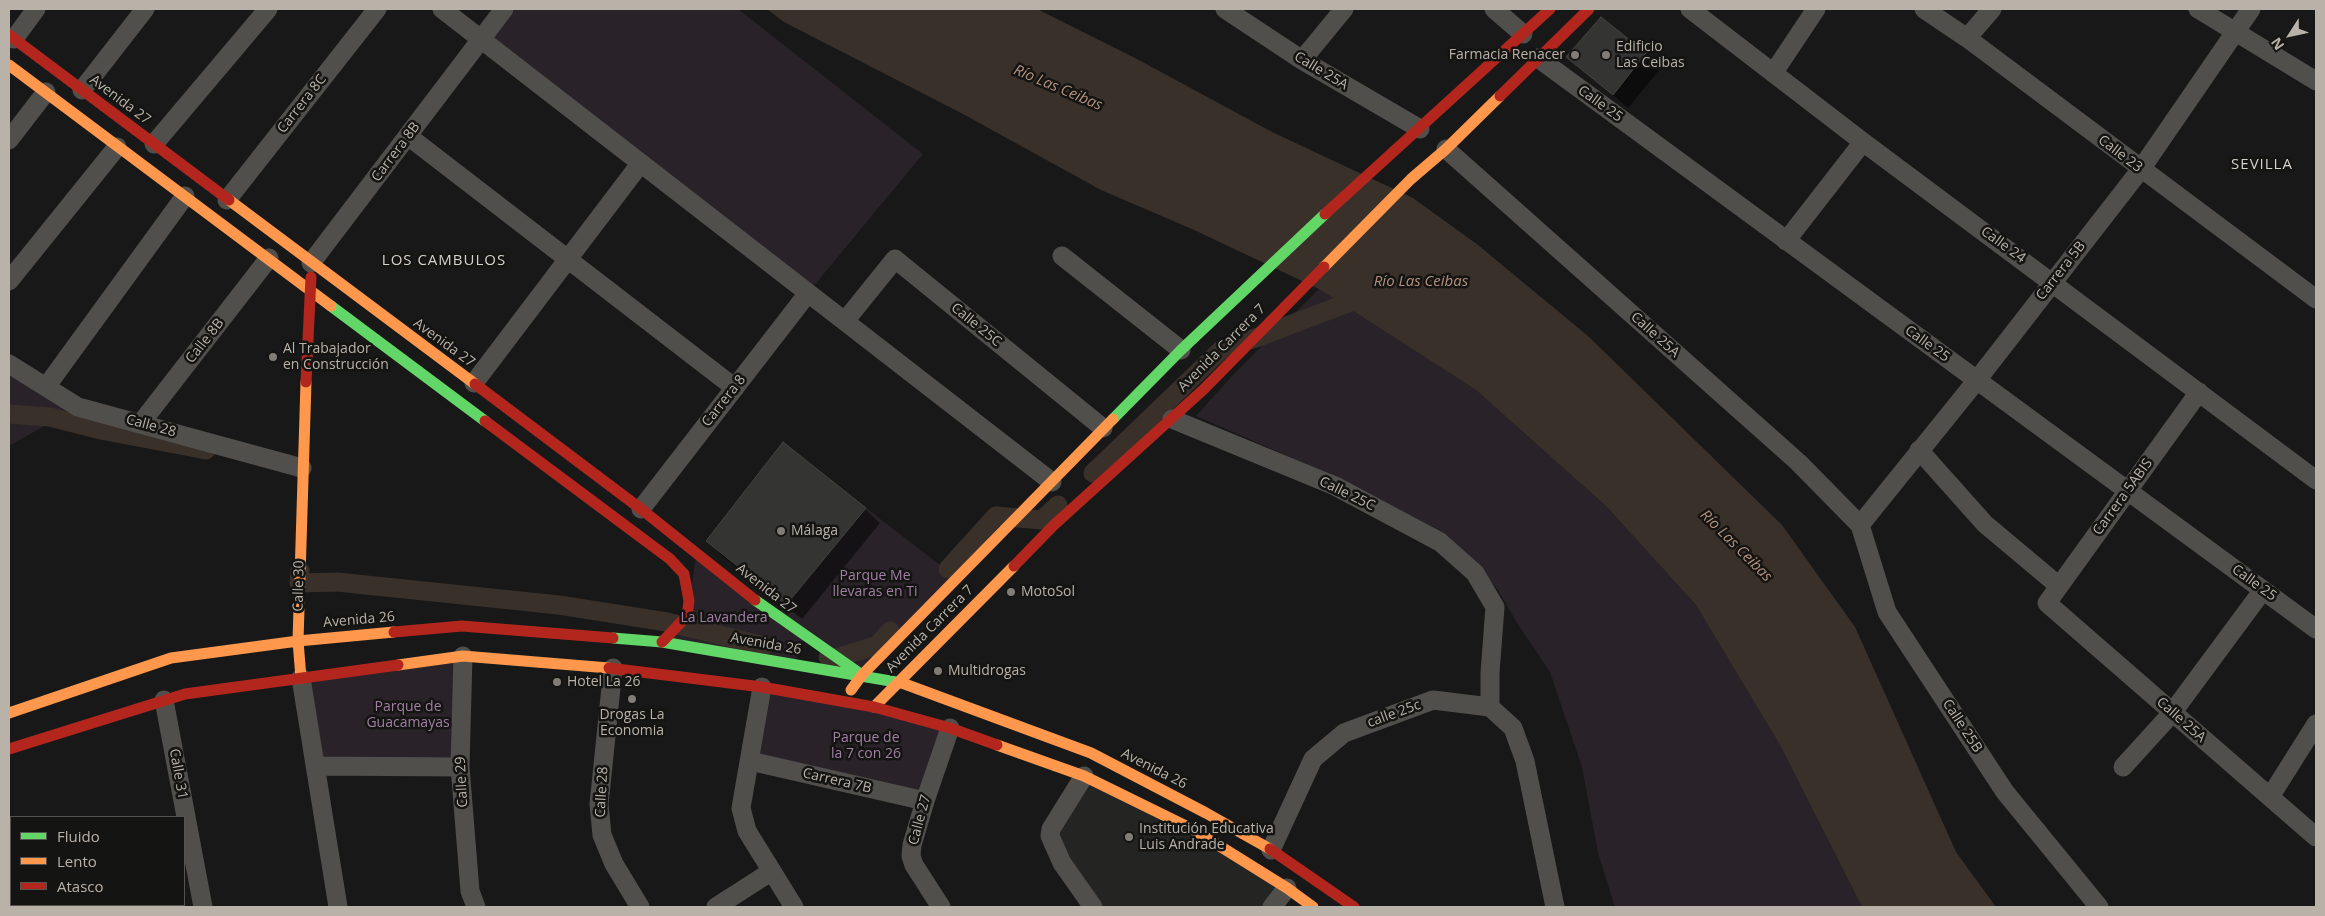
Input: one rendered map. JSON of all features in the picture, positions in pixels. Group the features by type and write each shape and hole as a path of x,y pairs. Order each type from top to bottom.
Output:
{"main road":[{"name":"Avenida Carrera 7","path":"843,702 862,675 1181,350 1384,158 1420,129 1550,9"},
{"name":"Avenida Carrera 7","path":"874,706 1054,525 1172,419 1232,361 1411,179 1446,149 1589,9"},
{"name":"Avenida 27","path":"11,37 641,509 777,617 862,675"},
{"path":"9,65 117,147 270,258 310,290 670,559 684,574 689,601 687,616 662,642"},
{"name":"Calle 30","path":"301,678 298,641 302,468 311,263"},
{"name":"Avenida 26","path":"9,713 171,658 298,641 462,626 662,642 898,682 1091,753 1206,813 1271,850 1354,907"},
{"path":"9,749 185,694 463,656 613,668 762,687 874,706 950,728 1084,776 1194,830 1287,888 1313,907"}],"street":[{"path":"11,37 36,9"},
{"path":"82,90 145,9"},
{"path":"154,144 268,9"},
{"name":"Carrera 8C","path":"228,200 377,9"},
{"path":"442,9 1052,482"},
{"path":"480,40 504,9"},
{"name":"Calle 25A","path":"1225,9 1302,60 1420,129"},
{"path":"1302,60 1344,9"},
{"path":"1494,9 1523,34"},
{"name":"Calle 24","path":"1690,9 1863,142 2316,480"},
{"path":"1774,72 1816,9"},
{"name":"Calle 23","path":"1924,9 1967,38 2316,299"},
{"path":"1967,38 1992,9"},
{"path":"2198,9 2316,81"},
{"name":"Carrera 5B","path":"1860,525 1977,380 2141,169 2250,9"},
{"name":"Carrera 8B","path":"311,263 480,40"},
{"name":"Calle 25","path":"1538,58 2316,629"},
{"path":"9,140 46,92"},
{"path":"408,136 735,388"},
{"path":"1786,240 1863,142"},
{"path":"9,281 117,147"},
{"name":"Calle 25A","path":"1446,149 1798,462 1860,525"},
{"path":"474,383 640,164"},
{"path":"46,387 185,196"},
{"path":"1062,256 1181,350"},
{"name":"Calle 8B","path":"141,423 270,258"},
{"name":"Calle 25C","path":"845,321 895,259 1103,428"},
{"name":"Carrera 8","path":"641,509 808,293"},
{"name":"Calle 28","path":"9,364 78,407 302,468"},
{"name":"Carrera 5ABIS","path":"2047,603 2199,392"},
{"name":"Calle 25C","path":"1172,419 1335,486 1440,542 1475,573 1496,607 1490,673 1490,708"},
{"path":"1919,450 1985,524 2059,586"},
{"name":"Calle 25B","path":"1860,525 1887,612 2004,792 2099,907"},
{"path":"2123,767 2172,713 2263,590"},
{"name":"Calle 25A","path":"2047,603 2316,836"},
{"name":"Calle 29","path":"463,656 460,767 470,891 476,907"},
{"name":"Calle 28","path":"613,668 599,804 602,835 614,864 640,907"},
{"name":"Calle 30","path":"301,678 338,907"},
{"path":"762,687 741,808 747,831 794,907"},
{"name":"Calle 31","path":"164,700 183,816"},
{"name":"calle 25c","path":"1271,850 1313,759 1344,733 1432,700 1490,708"},
{"path":"1490,708 1513,728 1526,761 1555,907"},
{"path":"2270,797 2316,724"},
{"name":"Calle 27","path":"942,907 914,865 911,856 912,844 925,801 950,728"},
{"name":"Carrera 7B","path":"750,761 925,801"},
{"path":"315,766 460,767"},
{"path":"1084,776 1054,822 1050,836 1062,863 1085,905"},
{"name":"Calle 31","path":"185,831 203,907"},
{"path":"716,907 772,871"},
{"path":"1272,907 1287,888"}],"shaded area":[{"name":"Institución Educativa Luis Andrade","path":"1084,776 1287,888 1272,907 1093,907 1053,845"}],"green space":[{"path":"504,9 738,9 923,154 808,293 481,40"},
{"path":"1319,289 1476,390 1606,506 1696,605 1780,745 1862,907 1615,907 1598,853 1582,767 1550,672 1517,623 1498,590 1464,552 1343,480 1196,416 1232,376"},
{"path":"9,367 78,407 9,446"},
{"name":"Parque Me llevaras en Ti","path":"866,508 957,578 862,675 804,638 794,664 662,642 688,619 696,554 777,616"},
{"name":"Parque de Guacamayas","path":"463,656 460,767 315,766 301,678"},
{"name":"Parque de la 7 con 26","path":"762,687 950,728 925,801 750,761"}],"water":[{"name":"Río Las Ceibas","path":"767,9 1037,9 1137,59 1272,132 1413,198 1478,245 1588,336 1782,525 1855,627 1956,852 1996,907 1862,907 1780,745 1696,605 1606,506 1476,390 1319,289 1192,229 1101,190 963,114 784,22"}],"building":[{"name":"Edificio Las Ceibas","path":"1601,17 1646,53 1613,95 1566,57"},
{"name":"Málaga","path":"783,442 866,508 786,605 706,541"}],"waterway":[{"path":"1093,473 1223,348 1253,339 1366,296"},
{"path":"9,414 50,417 101,430 206,450"},
{"path":"948,569 996,516 1042,520 1058,505"},
{"path":"300,571 299,583 337,582 559,605 667,622 764,646"},
{"path":"828,657 836,658 878,645 890,631"}],"traffic: fast":[{"path":"1113,419 1181,350 1325,214"},
{"path":"331,306 485,421"},
{"path":"755,600 862,675"},
{"path":"613,638 662,642 902,683"}],"traffic: slow":[{"path":"9,65 331,306"},
{"path":"1324,267 1411,179 1446,149 1500,96"},
{"path":"229,200 475,384"},
{"path":"301,678 298,641 306,382"},
{"path":"851,690 862,675 1113,419"},
{"path":"874,707 1014,566"},
{"path":"9,713 171,658 298,641 394,632"},
{"path":"398,665 463,656 609,668"},
{"path":"902,683 1091,753 1270,849"},
{"path":"997,745 1084,776 1194,830 1287,888 1313,907"}],"traffic: jam":[{"path":"1325,214 1550,9"},
{"path":"1500,96 1589,9"},
{"path":"9,35 229,200"},
{"path":"1014,566 1054,525 1204,389 1324,267"},
{"path":"306,382 311,277"},
{"path":"475,384 641,509 755,600"},
{"path":"485,421 670,559 684,574 689,601 687,616 662,642"},
{"path":"394,632 462,626 613,638"},
{"path":"9,749 185,694 398,665"},
{"path":"609,668 762,687 874,707 950,728 997,745"},
{"path":"1270,849 1354,907"}],"place":[{"name":"Farmacia Renacer","path":"1575,55"},
{"name":"Edificio Las Ceibas","path":"1606,55"},
{"name":"Al Trabajador en Construcción","path":"273,357"},
{"name":"Málaga","path":"781,531"},
{"name":"MotoSol","path":"1011,592"},
{"name":"Multidrogas","path":"938,671"},
{"name":"Hotel La 26","path":"557,682"},
{"name":"Drogas La Economia","path":"632,699"},
{"name":"Institución Educativa Luis Andrade","path":"1129,837"}],"district":[{"name":"SEVILLA","path":"2262,165"},
{"name":"LOS CAMBULOS","path":"444,261"}],"park label":[{"name":"La Lavandera","path":"724,618"}]}
